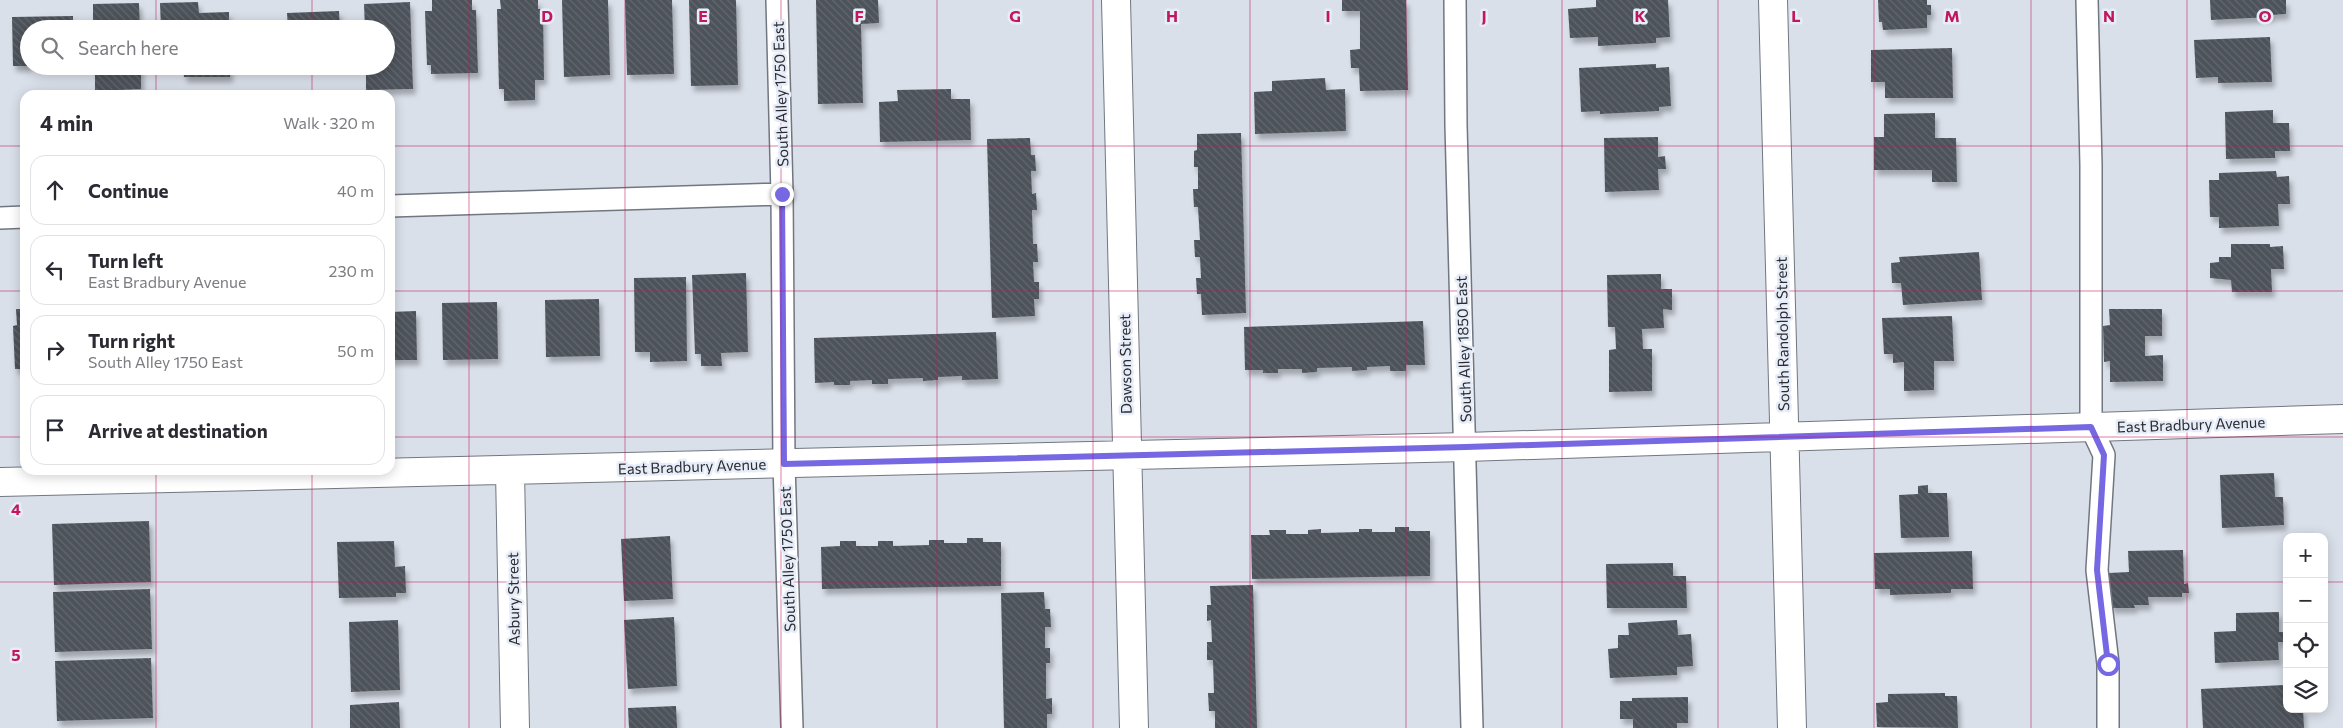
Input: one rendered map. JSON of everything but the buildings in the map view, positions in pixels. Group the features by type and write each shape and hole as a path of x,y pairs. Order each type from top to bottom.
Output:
{"street":[{"name":"Dawson Street","path":"1116,0 1134,728"},
{"name":"South Randolph Street","path":"1773,0 1792,728"},
{"name":"East Bradbury Avenue","path":"395,473 1466,447 2343,419"},
{"name":"Asbury Street","path":"510,471 515,728"},
{"name":"East Bradbury Avenue","path":"0,482 325,475"}],"lane":[{"name":"South Alley 1750 East","path":"777,0 782,194 784,464 792,728"},
{"name":"South Alley 1850 East","path":"1454,0 1472,728"},
{"path":"2087,0 2091,164 2091,427 2104,455 2097,570 2108,664 2108,728"},
{"path":"395,206 782,194"},
{"path":"0,218 20,217"}],"route":[{"path":"782,194 784,464 1466,447 2091,427 2104,455 2097,570 2108,664"}]}
